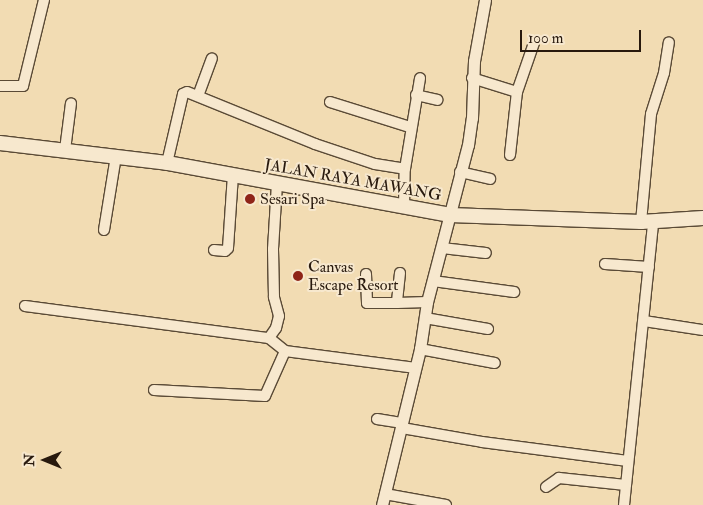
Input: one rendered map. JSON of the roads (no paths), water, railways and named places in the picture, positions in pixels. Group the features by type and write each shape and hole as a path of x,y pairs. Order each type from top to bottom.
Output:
{"main road":[{"name":"JALAN RAYA MAWANG","path":"0,143 167,163 450,215 647,222 703,218"}],"street":[{"path":"0,86 23,86 44,0"},
{"path":"446,505 383,500 416,368 424,318 472,118 472,78 485,0"},
{"path":"624,505 649,267 647,222 651,114 664,73 669,42"},
{"path":"510,155 517,92 534,43"},
{"path":"198,96 212,58"},
{"path":"404,208 405,169 410,127 420,78"},
{"path":"472,78 517,92"},
{"path":"167,163 184,94 187,92 315,144 374,164 405,169"},
{"path":"416,95 437,100"},
{"path":"330,102 410,127"},
{"path":"65,150 71,103"},
{"path":"104,230 116,156"},
{"path":"460,172 490,179"},
{"path":"214,250 225,251 228,248 233,174"},
{"path":"269,338 276,328 279,316 274,297 273,248 277,184"},
{"path":"442,248 486,253"},
{"path":"605,264 649,267"},
{"path":"397,303 400,273"},
{"path":"366,274 367,303 428,302"},
{"path":"433,281 514,292"},
{"path":"25,306 269,338 285,351 416,368"},
{"path":"424,318 488,328"},
{"path":"644,321 703,330"},
{"path":"420,349 495,363"},
{"path":"154,390 265,396 285,351"},
{"path":"376,419 482,442 628,461"},
{"path":"546,487 559,478 626,485"}],"place":[{"name":"Sesari Spa","path":"250,199"},
{"name":"Canvas Escape Resort","path":"298,276"}]}
